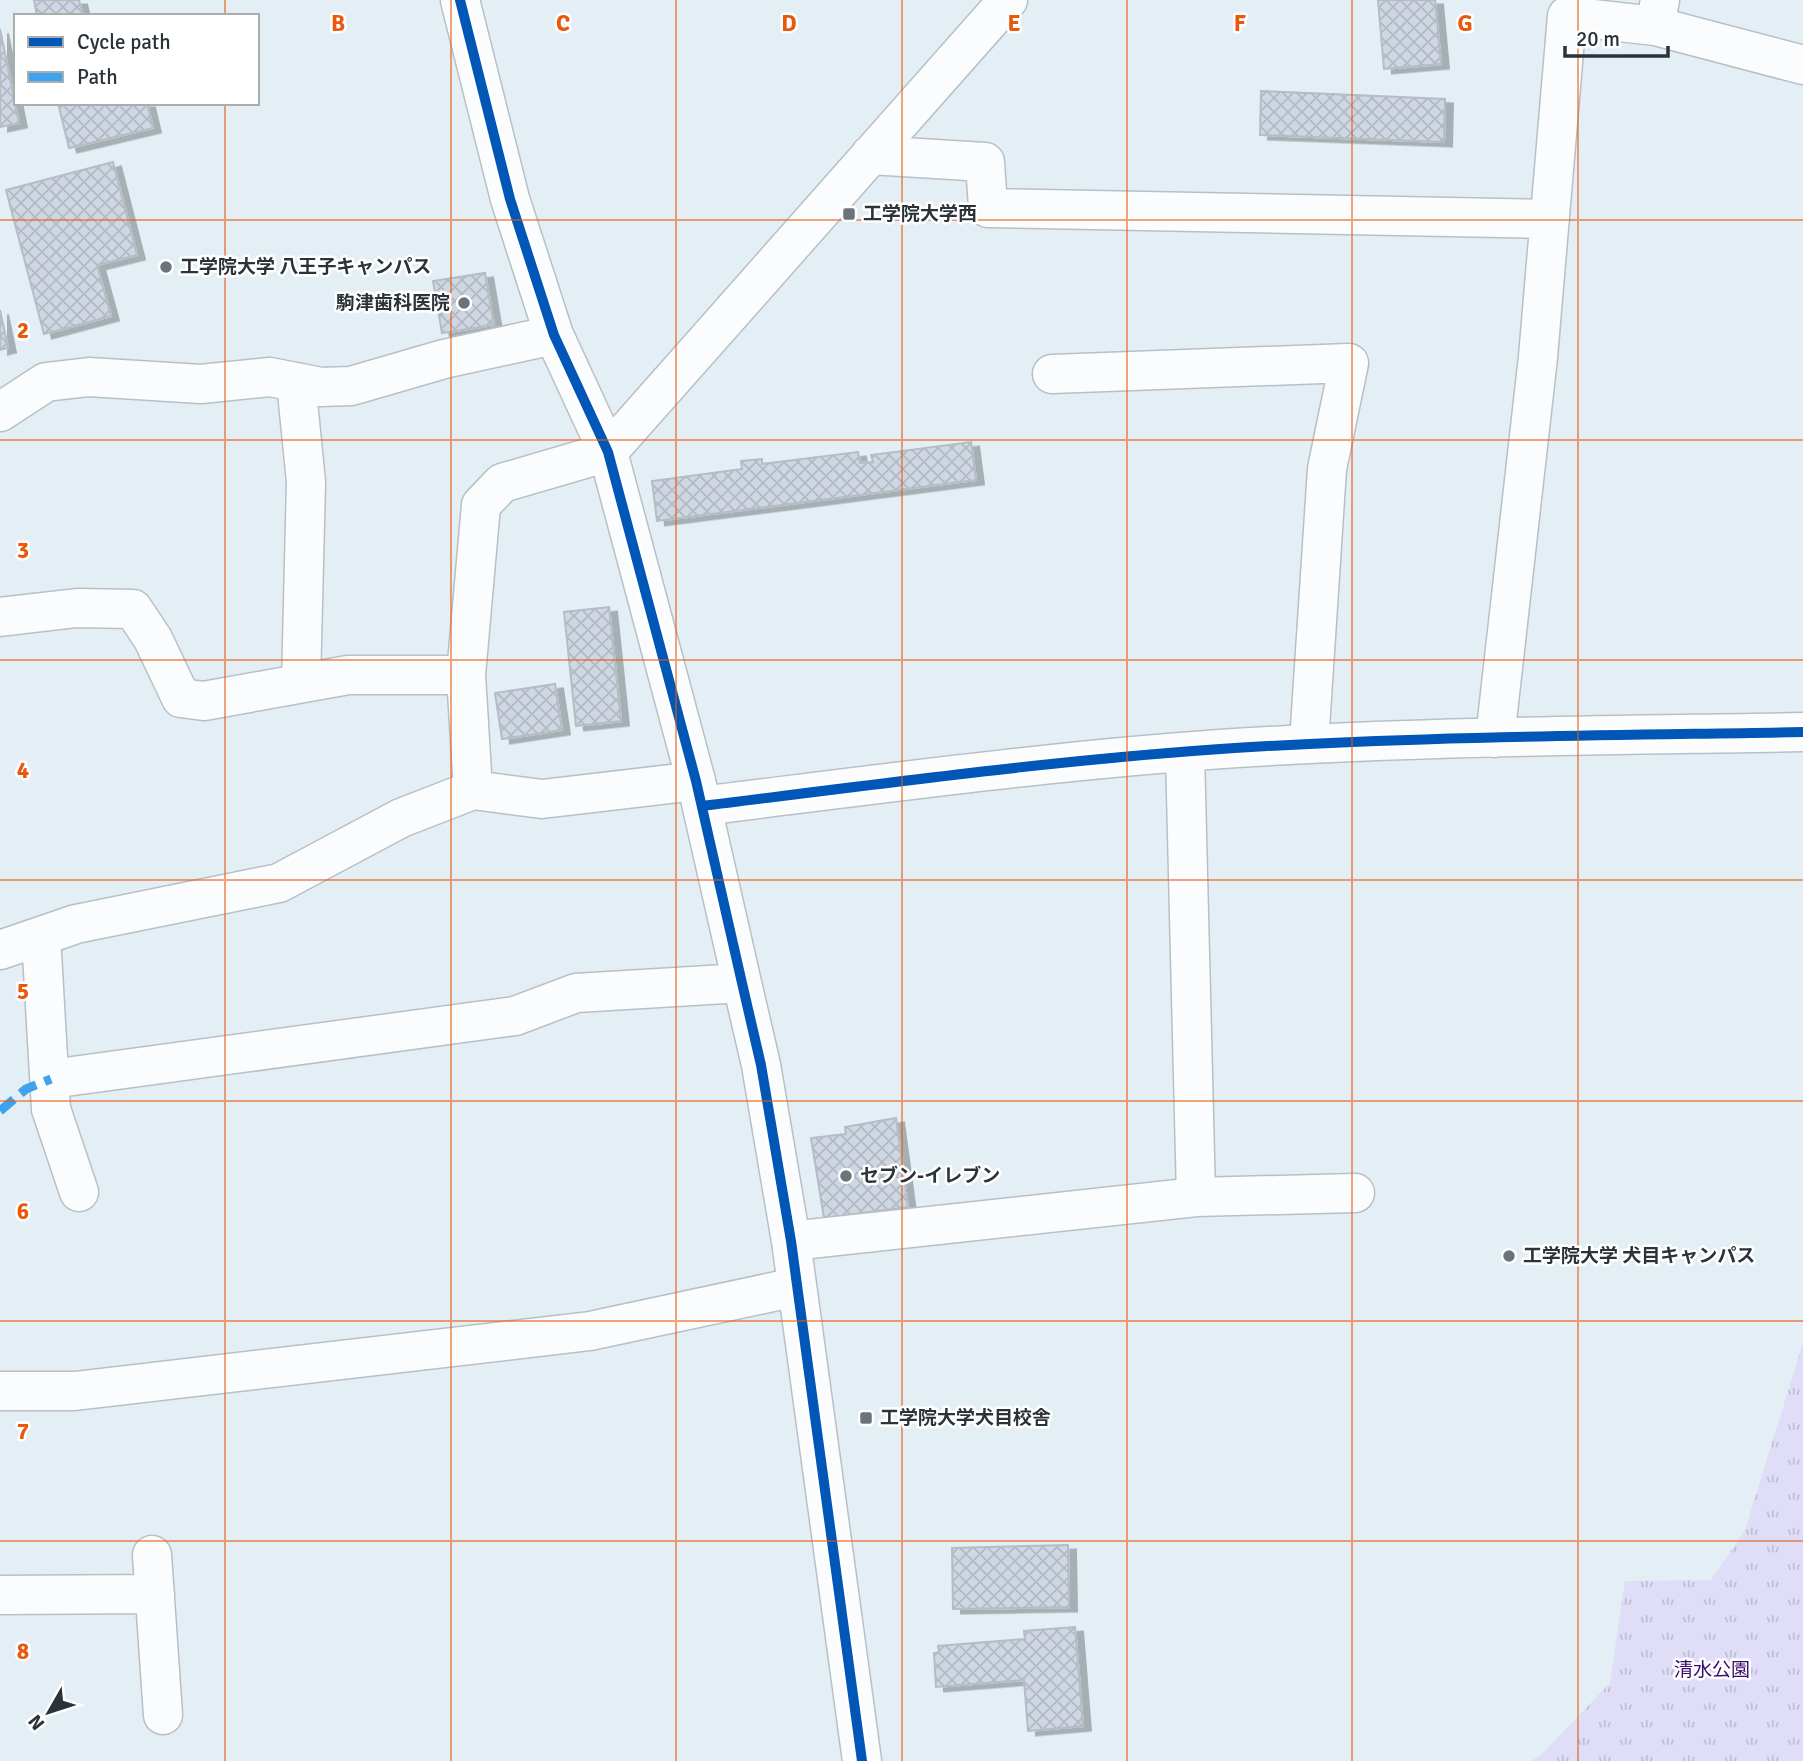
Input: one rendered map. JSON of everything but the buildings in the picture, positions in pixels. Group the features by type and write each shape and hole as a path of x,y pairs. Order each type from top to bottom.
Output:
{"street":[{"path":"460,0 510,200 554,334 608,452 699,794 743,983 761,1065 791,1241 862,1761"},
{"path":"473,790 466,676 481,505 502,483 608,452 1007,0"},
{"path":"1495,738 1537,370 1567,16 1657,13 1803,65"},
{"path":"870,155 985,162 988,208 1550,219"},
{"path":"0,412 46,382 89,377 201,384 270,377 321,387 351,386 444,359 554,334"},
{"path":"1052,374 1349,363 1327,469 1310,744"},
{"path":"296,382 306,482 301,683"},
{"path":"0,617 77,608 133,609 153,639 181,698 204,701 348,675 466,676"},
{"path":"0,950 76,924 279,883 401,818 473,790 542,799 699,794 1185,752 1310,744 1803,732"},
{"path":"1185,752 1196,1197"},
{"path":"41,936 51,1109 79,1192"},
{"path":"51,1079 515,1016 576,993 743,983"},
{"path":"791,1241 1196,1197 1355,1193"},
{"path":"0,1391 75,1391 590,1331 796,1287"},
{"path":"152,1555 163,1715"},
{"path":"0,1595 155,1594"}],"green space":[{"name":"清水公園","path":"1803,1343 1803,1761 1531,1761 1540,1756 1610,1683 1625,1581 1711,1580 1745,1530"}],"marked path":[{"path":"0,1111 26,1089 51,1079"}],"cycle path":[{"path":"460,0 510,199 554,335 608,452 696,781 761,1065 791,1241 862,1761"},
{"path":"702,806 1005,769 1233,748 1433,739 1803,732"}],"place":[{"name":"工学院大学西","path":"849,214"},
{"name":"工学院大学 八王子キャンパス","path":"166,267"},
{"name":"駒津歯科医院","path":"464,303"},
{"name":"セブン-イレブン","path":"846,1176"},
{"name":"工学院大学 犬目キャンパス","path":"1509,1256"},
{"name":"工学院大学犬目校舎","path":"866,1418"}]}
